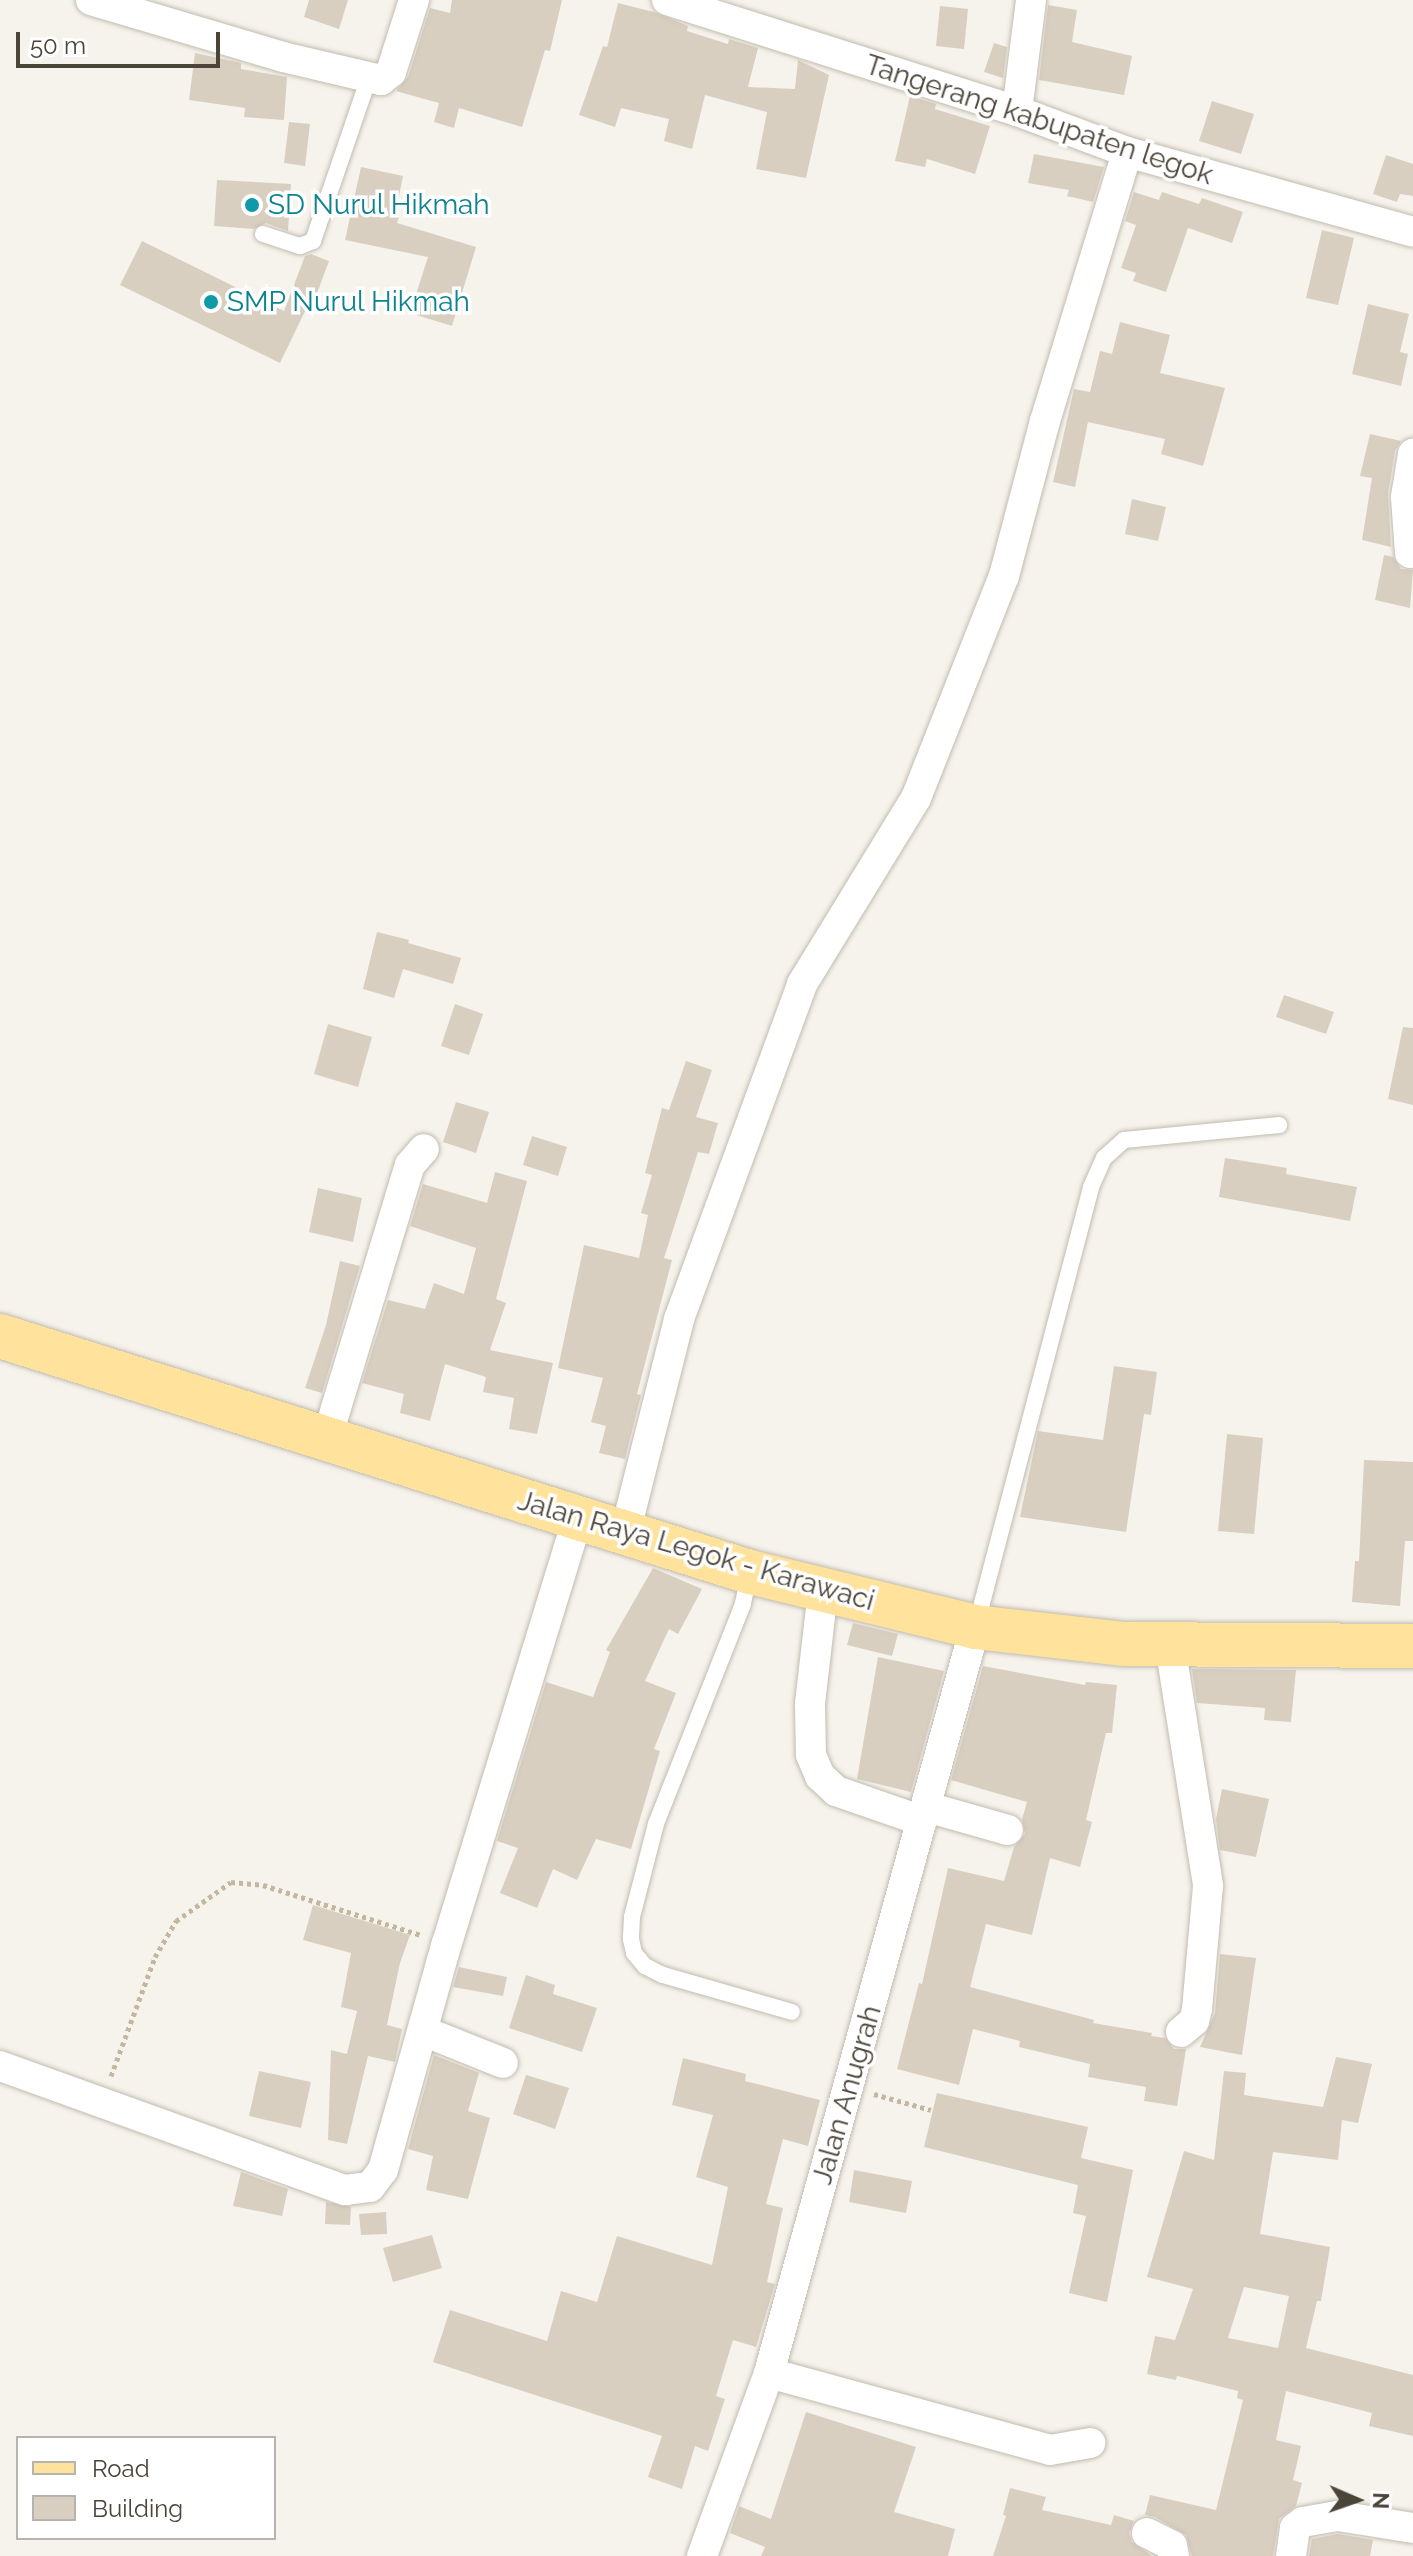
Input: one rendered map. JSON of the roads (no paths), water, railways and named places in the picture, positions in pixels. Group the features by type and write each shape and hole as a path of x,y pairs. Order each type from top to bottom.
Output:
{"main road":[{"name":"Jalan Raya Legok - Karawaci","path":"0,1336 750,1572 975,1627 1125,1644 1413,1646"}],"street":[{"path":"91,0 199,34 368,80 381,80 391,72 414,0"},
{"name":"Tangerang kabupaten legok","path":"667,0 1017,111 1127,152 1413,232"},
{"path":"1017,111 1031,0"},
{"path":"625,1533 679,1319 802,984 916,798 1004,576 1045,421 1127,152"},
{"path":"1410,553 1406,497 1413,454"},
{"path":"326,1441 410,1165 424,1149"},
{"path":"0,2066 345,2190 370,2187 383,2170 447,1943 578,1518"},
{"path":"823,1591 810,1704 811,1755 820,1776 836,1791 924,1814 1008,1830"},
{"name":"Jalan Anugrah","path":"702,2556 769,2373 975,1627"},
{"path":"1170,1645 1208,1886 1197,2009 1194,2021 1181,2032"},
{"path":"423,2031 503,2063"},
{"path":"769,2373 1050,2450 1071,2449 1090,2443"},
{"path":"1291,2556 1295,2528 1303,2522 1338,2516 1413,2528"},
{"path":"1147,2533 1172,2546 1174,2556"}],"lane":[{"path":"263,234 300,246 313,241 368,80"},
{"path":"975,1627 1091,1187 1104,1158 1124,1140 1279,1125"},
{"path":"750,1572 743,1604 656,1824 632,1917 631,1939 634,1953 645,1966 663,1975 792,2012"}],"place":[{"name":"SD Nurul Hikmah","path":"252,205"},
{"name":"SMP Nurul Hikmah","path":"211,302"}]}
